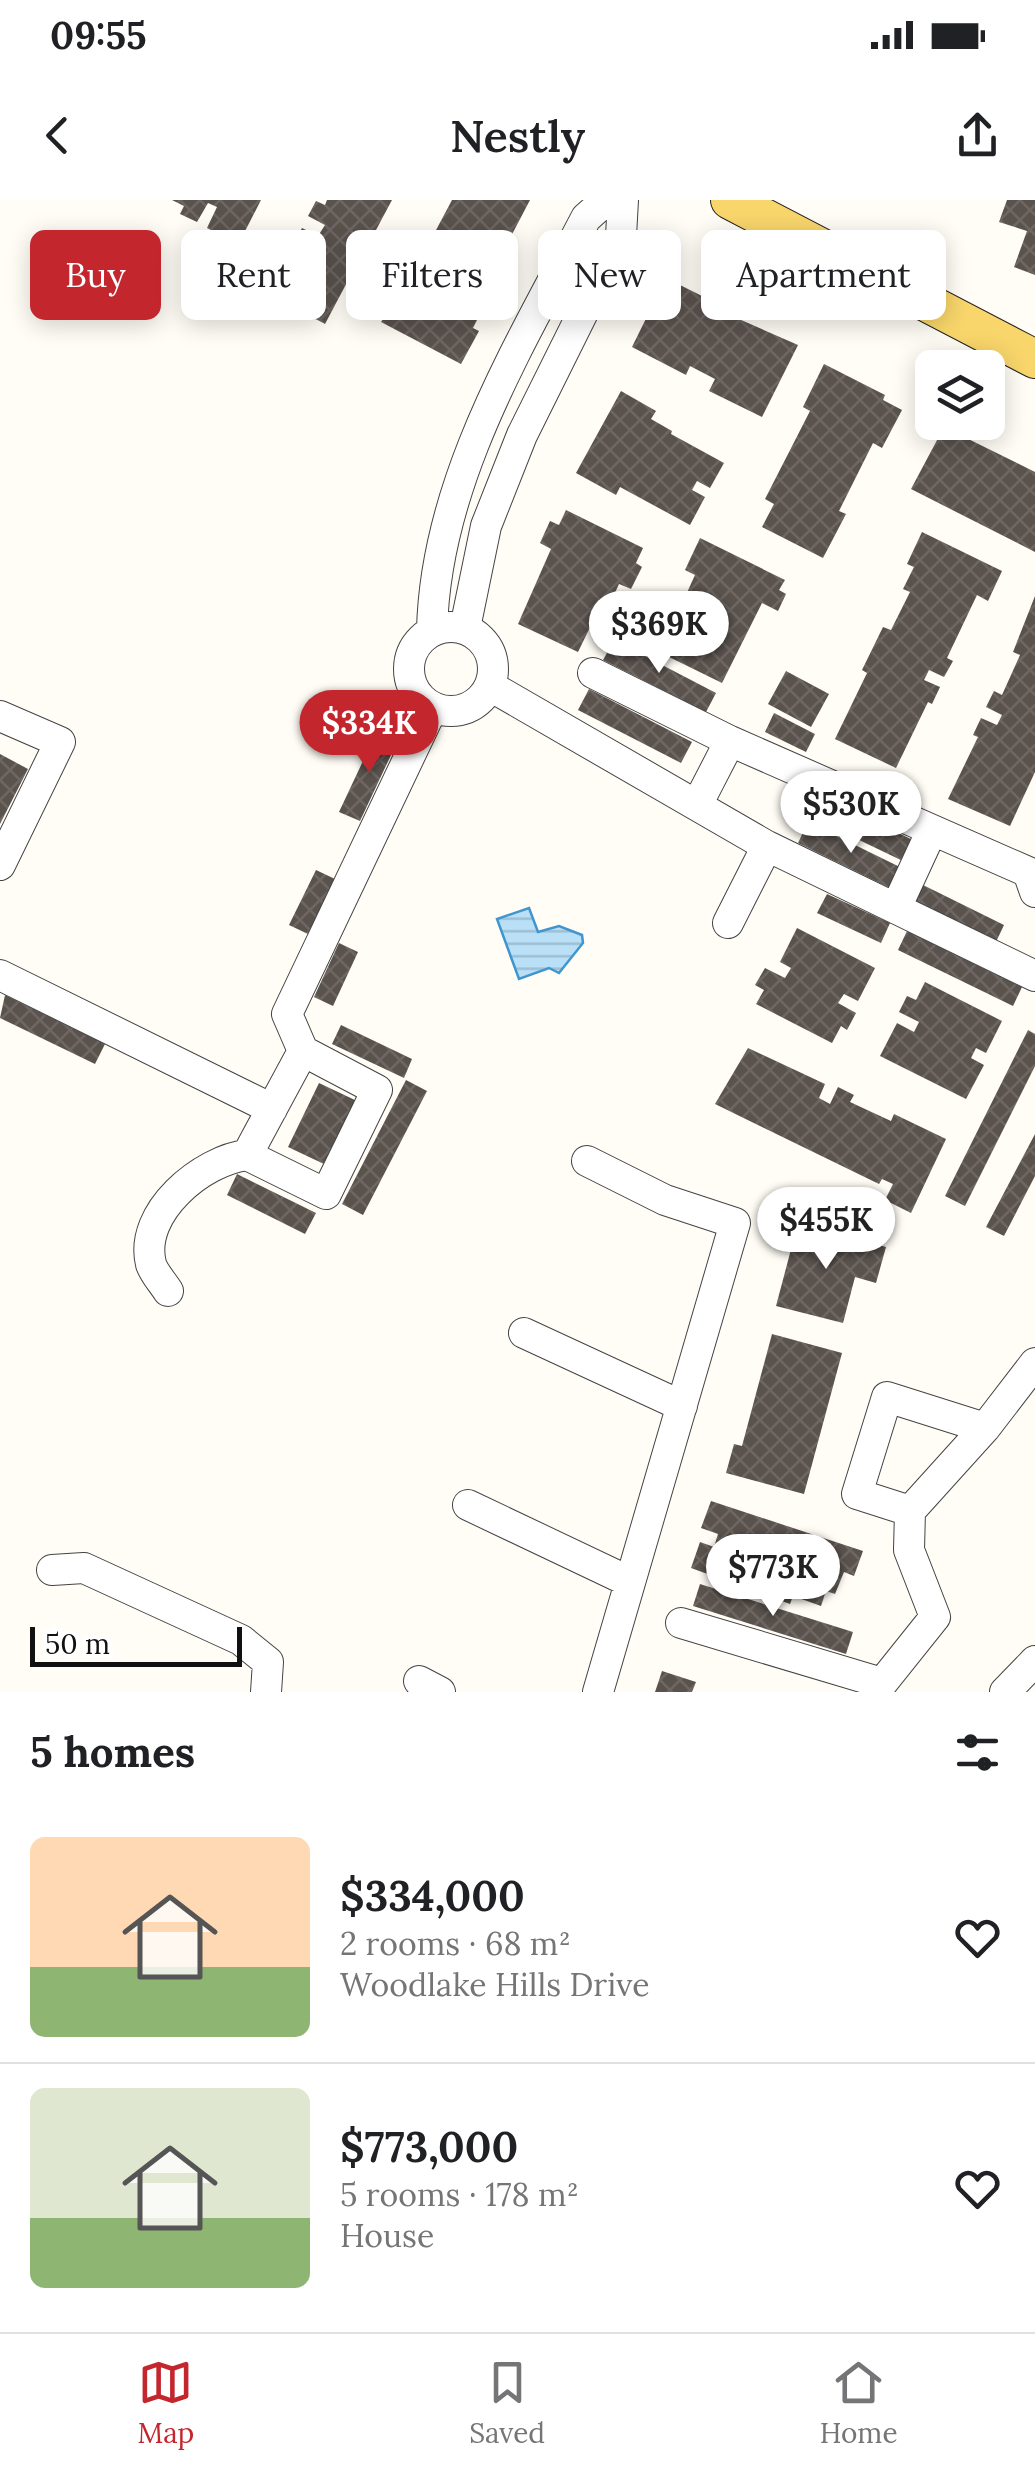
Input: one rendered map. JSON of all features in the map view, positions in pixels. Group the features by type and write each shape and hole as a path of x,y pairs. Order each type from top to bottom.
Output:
{"main road":[{"path":"730,200 1035,358"}],"street":[{"path":"580,230 586,218 606,200"},
{"path":"622,230 624,200"},
{"path":"432,631 433,583 481,420 538,310"},
{"path":"465,628 486,526 522,435 580,320"},
{"path":"481,420 522,435"},
{"path":"465,628 477,635 492,658 490,686 482,697 459,710 433,707 422,699 410,676 414,650 432,631 465,628"},
{"path":"593,672 730,741 1028,872 1035,892"},
{"path":"490,686 767,846 1035,976"},
{"path":"168,1291 151,1264 154,1231 168,1200 216,1161 248,1155 326,1194 377,1090 303,1051 287,1014 433,707"},
{"path":"0,716 60,742 0,865"},
{"path":"698,803 730,741"},
{"path":"896,908 932,830"},
{"path":"728,923 767,846"},
{"path":"0,975 272,1109"},
{"path":"248,1155 303,1051"},
{"path":"587,1162 665,1200 735,1223 598,1692"},
{"path":"524,1333 682,1406"},
{"path":"681,1622 879,1688 935,1617 909,1550 910,1511 985,1428 1035,1363"},
{"path":"910,1511 857,1494 887,1397 985,1428"},
{"path":"468,1505 628,1582"},
{"path":"52,1570 84,1568 240,1640 268,1662 266,1692"},
{"path":"1005,1692 1035,1662"}],"water":[{"path":"529,908 538,932 559,926 582,935 583,943 559,973 549,968 519,979 497,919"}],"building":[{"path":"172,200 261,200 246,230 211,230 207,228 217,207 208,203 197,222 180,214 184,206"},
{"path":"327,200 392,200 376,230 346,230 346,284 325,324 317,320 326,320 326,230 322,230 325,225 308,216 316,201 325,205"},
{"path":"452,200 530,200 514,230 436,230"},
{"path":"1007,200 1035,200 1035,275 1014,267 1027,231 999,222"},
{"path":"681,286 701,296 701,320 741,320 798,345 762,417 709,391 715,379 690,366 686,375 632,347 645,320 681,320"},
{"path":"477,320 473,328 479,331 461,364 381,322"},
{"path":"824,364 885,395 883,400 902,410 882,448 873,443 839,511 846,514 823,558 762,527 774,504 765,499 810,411 803,407"},
{"path":"621,391 656,411 651,419 671,434 724,463 710,488 697,481 692,490 705,497 690,525 620,487 616,495 576,473"},
{"path":"937,440 970,440 1035,472 1035,552 911,489"},
{"path":"566,510 643,548 636,563 642,567 631,589 619,584 609,606 602,603 578,652 518,624 551,549 540,543 550,521 559,525"},
{"path":"922,532 1002,571 988,601 977,595 947,658 953,661 944,677 929,670 924,680 940,687 932,704 928,702 896,768 835,739 867,673 862,670 883,627 891,630 910,592 903,589 914,567 907,564"},
{"path":"700,538 785,580 779,590 786,594 778,611 762,603 722,683 661,653 688,599 685,597 695,575 685,570"},
{"path":"1035,596 1035,772 1010,826 948,799 978,737 973,735 981,718 997,725 1002,715 986,707 994,691 1002,695 1020,655 1013,652"},
{"path":"614,640 716,693 706,712 603,660"},
{"path":"786,671 829,694 811,727 768,704"},
{"path":"589,689 692,742 681,763 578,710"},
{"path":"774,713 815,734 806,752 765,732"},
{"path":"378,729 399,738 360,821 339,812"},
{"path":"0,754 28,769 0,824"},
{"path":"813,792 917,842 907,863 803,813"},
{"path":"808,822 904,869 894,890 798,843"},
{"path":"316,870 335,879 308,934 289,925"},
{"path":"919,883 1004,925 996,942 911,900"},
{"path":"827,894 890,923 881,943 817,913"},
{"path":"797,928 875,968 858,1001 844,994 838,1003 856,1013 847,1030 841,1026 832,1043 756,1004 764,990 755,985 765,968 785,978 791,968 780,962"},
{"path":"907,931 1022,987 1013,1006 898,950"},
{"path":"339,943 358,952 333,1006 314,997"},
{"path":"925,982 1002,1021 986,1053 976,1048 971,1058 984,1065 966,1099 880,1056 897,1023 914,1032 919,1022 899,1012 907,996 916,1000"},
{"path":"5,995 105,1044 95,1064 0,1018"},
{"path":"341,1025 412,1059 404,1078 332,1044"},
{"path":"1028,1030 1035,1034 1035,1066 965,1206 945,1196"},
{"path":"748,1048 825,1084 819,1098 830,1104 838,1087 854,1095 850,1102 891,1121 894,1114 946,1139 911,1213 885,1200 893,1184 882,1179 879,1184 715,1104"},
{"path":"406,1080 427,1091 363,1215 342,1204"},
{"path":"319,1083 357,1101 326,1165 288,1147"},
{"path":"1035,1134 1035,1176 1004,1236 986,1227"},
{"path":"237,1174 316,1213 305,1234 227,1195"},
{"path":"798,1223 886,1247 876,1283 855,1277 843,1323 776,1306"},
{"path":"772,1334 842,1353 804,1494 726,1473 734,1444 742,1446"},
{"path":"711,1501 863,1551 854,1576 844,1572 835,1594 826,1591 821,1606 793,1596 790,1604 691,1568 700,1542 714,1547 718,1534 701,1528"},
{"path":"700,1584 853,1632 846,1654 693,1606"},
{"path":"662,1671 696,1682 692,1692 655,1692"}]}
